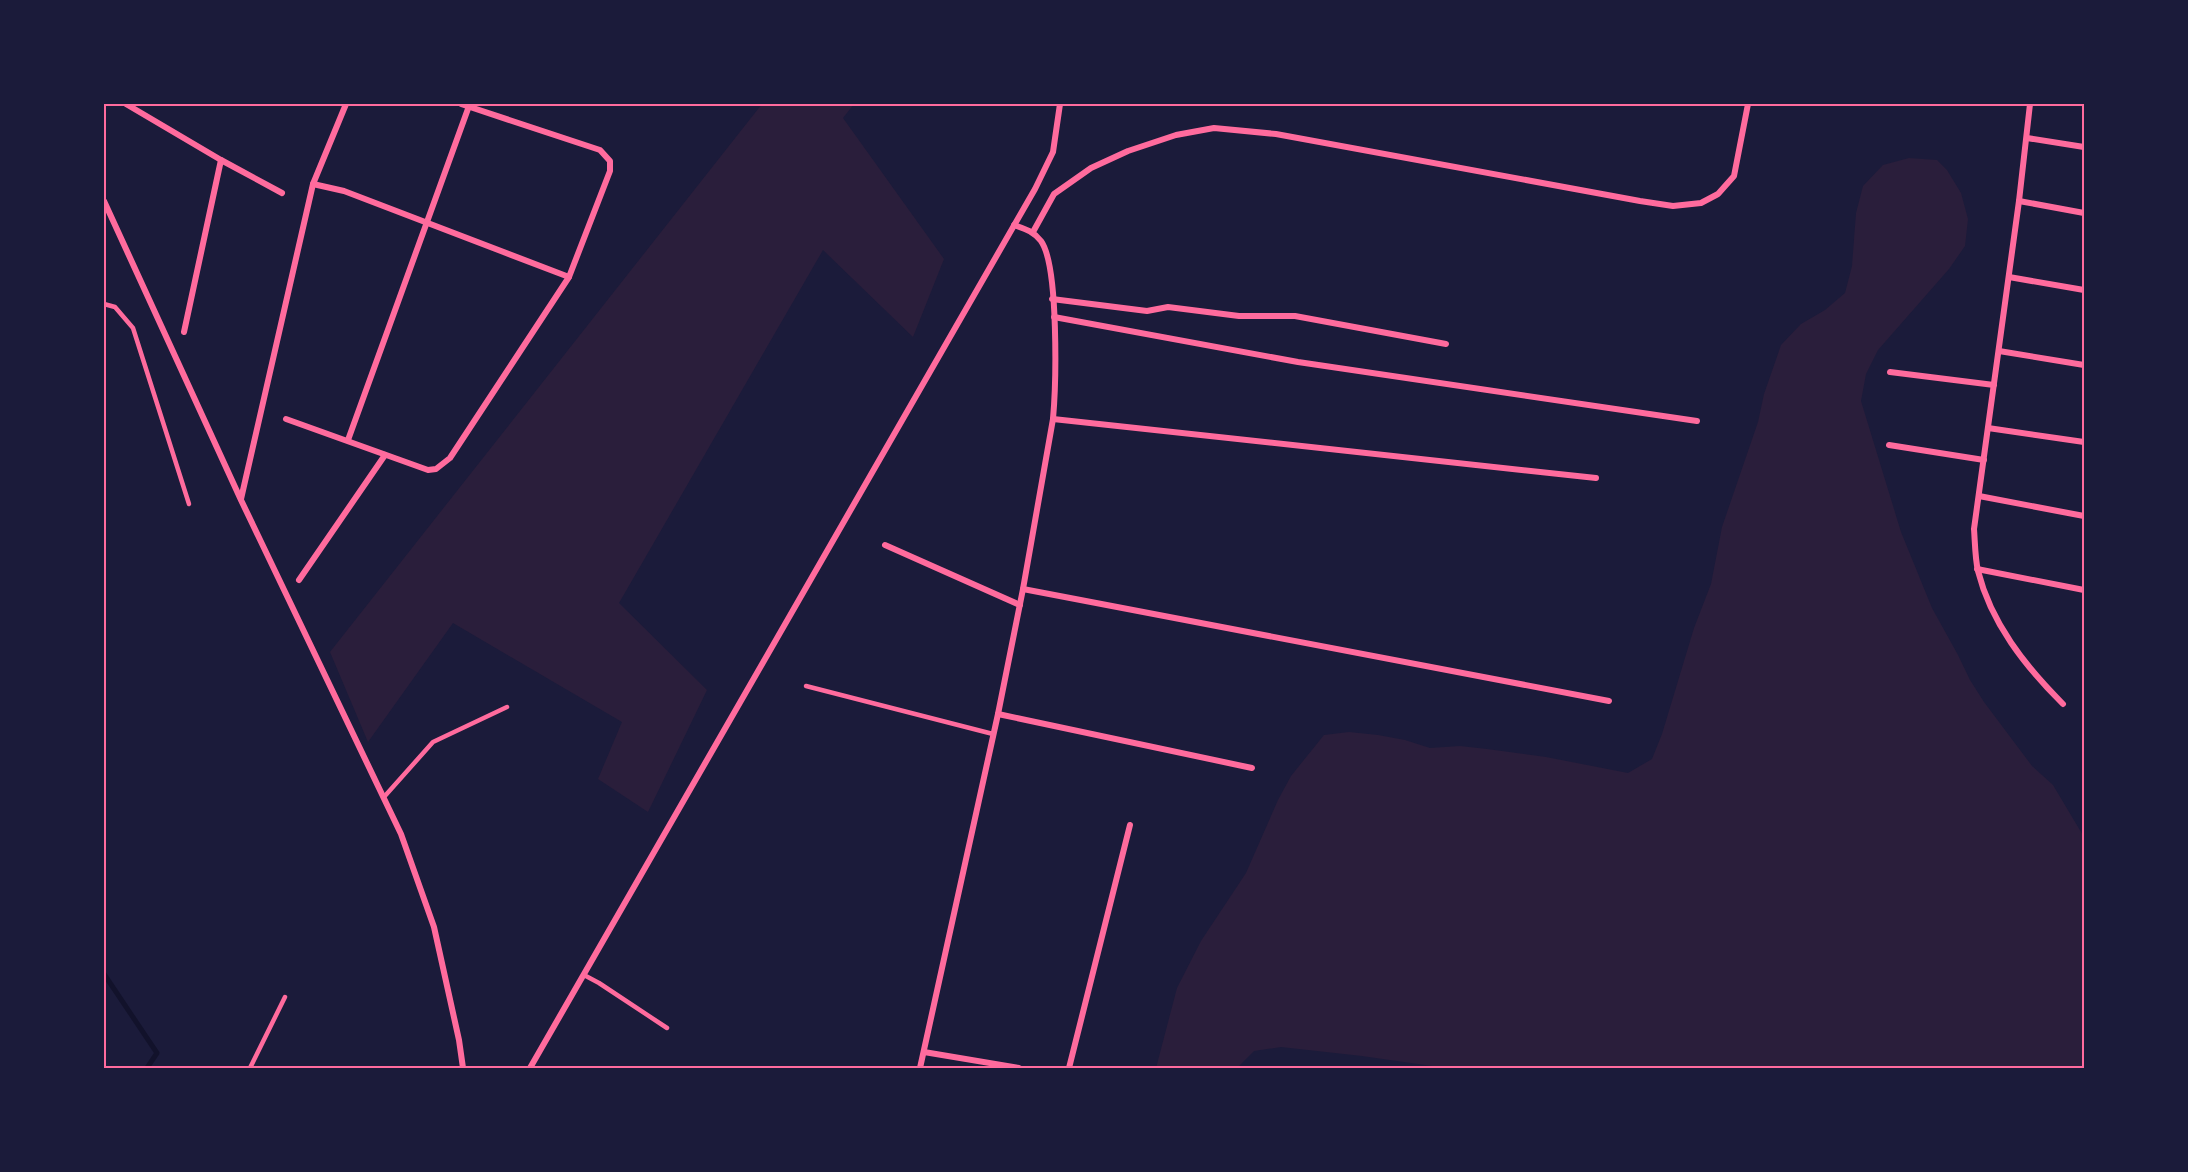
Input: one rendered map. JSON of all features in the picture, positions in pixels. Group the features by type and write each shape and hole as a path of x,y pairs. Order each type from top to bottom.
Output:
{"street":[{"path":"126,104 282,193"},
{"path":"241,500 313,184 346,104"},
{"path":"285,419 428,470 436,470 450,458 569,277 610,171 610,161 600,150 461,104"},
{"path":"530,1068 1035,189 1053,152 1060,104"},
{"path":"1032,232 1054,194 1091,168 1128,151 1176,135 1214,128 1276,134 1673,206 1701,203 1718,194 1734,176 1748,104"},
{"path":"2030,104 2009,278 1974,529 1977,569 1990,603 2011,642 2040,681 2063,704"},
{"path":"348,440 468,106"},
{"path":"2027,138 2085,147"},
{"path":"184,332 221,160"},
{"path":"313,184 344,191 428,221 569,277"},
{"path":"104,201 241,500 402,834 434,927 463,1068"},
{"path":"2019,201 2085,213"},
{"path":"920,1068 998,714 1053,419 1054,317 1050,264 1042,243 1032,232 1014,225"},
{"path":"2009,278 2085,290"},
{"path":"1052,299 1147,312 1168,308 1239,316 1295,316 1446,344"},
{"path":"1054,317 1298,362 1697,421"},
{"path":"1999,351 2085,365"},
{"path":"1890,372 1994,385"},
{"path":"1053,419 1596,478"},
{"path":"1988,428 2085,442"},
{"path":"1889,445 1984,460"},
{"path":"299,580 385,455"},
{"path":"1978,496 2085,516"},
{"path":"885,545 1020,605"},
{"path":"1977,569 2085,590"},
{"path":"1023,589 1609,701"},
{"path":"998,714 1252,768"},
{"path":"1069,1068 1130,825"},
{"path":"924,1052 1020,1068"}],"lane":[{"path":"104,303 115,307 133,328 189,504"},
{"path":"806,686 993,734"},
{"path":"384,797 433,742 507,707"},
{"path":"584,975 667,1028"},
{"path":"250,1068 285,997"}],"shaded area":[{"path":"762,104 854,104 843,118 944,259 913,337 823,250 619,603 707,690 648,812 598,779 622,722 453,623 368,742 330,652"},
{"path":"1909,158 1937,160 1947,170 1961,193 1968,219 1965,246 1949,269 1878,350 1866,374 1861,401 1901,532 1932,608 1984,702 2032,766 2053,785 2084,837 2084,1068 1446,1068 1281,1047 1254,1051 1237,1068 1156,1068 1177,988 1201,941 1246,873 1291,776 1324,735 1349,732 1378,735 1430,748 1460,746 1487,749 1546,757 1628,773 1652,759 1662,734 1694,628 1711,584 1722,527 1758,422 1764,394 1781,345 1801,324 1825,310 1845,293 1852,266 1856,213 1863,186 1883,165"}],"waterway":[{"path":"104,974 157,1053 147,1068"}]}
